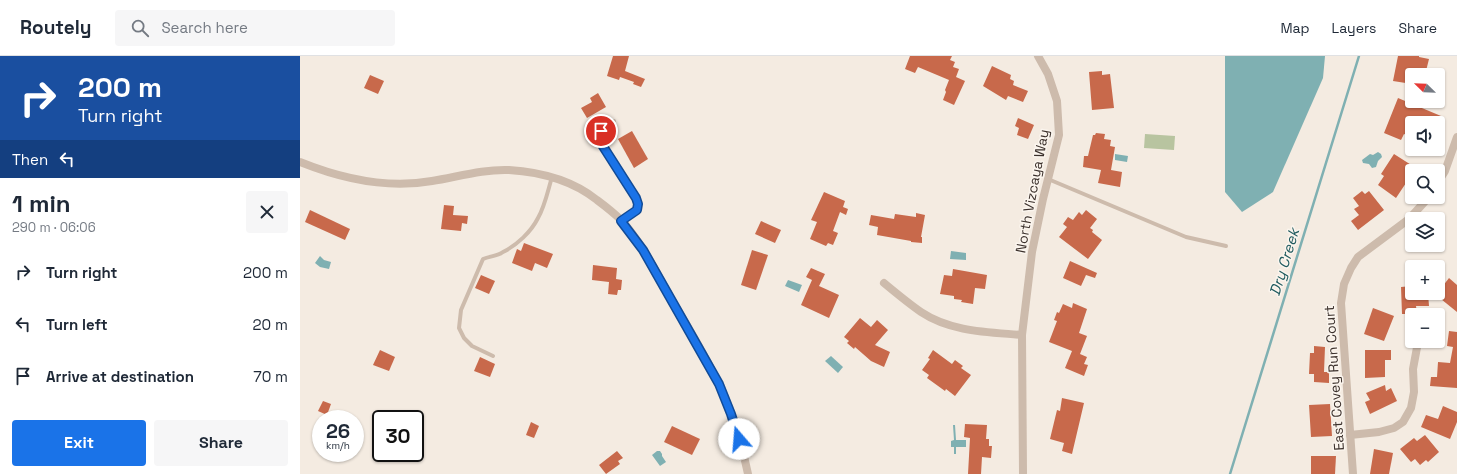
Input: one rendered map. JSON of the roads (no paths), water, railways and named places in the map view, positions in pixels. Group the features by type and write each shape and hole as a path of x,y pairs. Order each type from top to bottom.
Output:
{"street":[{"name":"North Vizcaya Way","path":"1023,473 1022,335 1032,252 1059,135 1057,101 1048,74 1038,56"},
{"path":"1445,171 1457,136"},
{"path":"300,162 339,176 385,184 430,182 483,172 507,170 529,172 552,177 573,186 596,199 621,221 643,250 719,384 743,451 748,474"},
{"name":"East Covey Run Court","path":"1353,474 1341,302 1344,284 1350,268 1358,257 1408,219 1422,204"},
{"path":"884,284 922,312 943,323 972,331 1022,335"},
{"path":"1350,435 1379,432 1394,428 1403,422 1411,408 1414,392 1413,369 1417,348"}],"lane":[{"path":"614,121 607,124 601,131 599,140 636,198 638,204 637,210 621,221"},
{"path":"493,356 472,346 464,338 459,328 461,310 483,259 502,253 532,228 539,217 552,177"},
{"path":"1048,178 1186,237 1226,246"}],"water":[{"path":"1225,56 1325,56 1323,78 1273,192 1242,212 1225,192"},
{"path":"1378,152 1382,157 1378,161 1376,167 1372,168 1369,164 1363,163 1362,160 1370,154 1373,155"},
{"path":"1115,154 1128,156 1127,162 1115,160"},
{"path":"951,251 966,253 966,260 950,259"},
{"path":"320,256 324,260 331,262 329,269 320,267 315,263"},
{"path":"788,280 802,285 799,292 785,286"},
{"path":"831,356 843,367 838,373 825,361"},
{"path":"953,425 955,425 956,440 966,440 966,447 956,447 956,454 954,454 954,447 951,447 951,441 954,440"},
{"path":"657,451 660,451 666,462 660,466 652,455"}],"waterway":[{"name":"Dry Creek","path":"1230,474 1359,56"}]}
